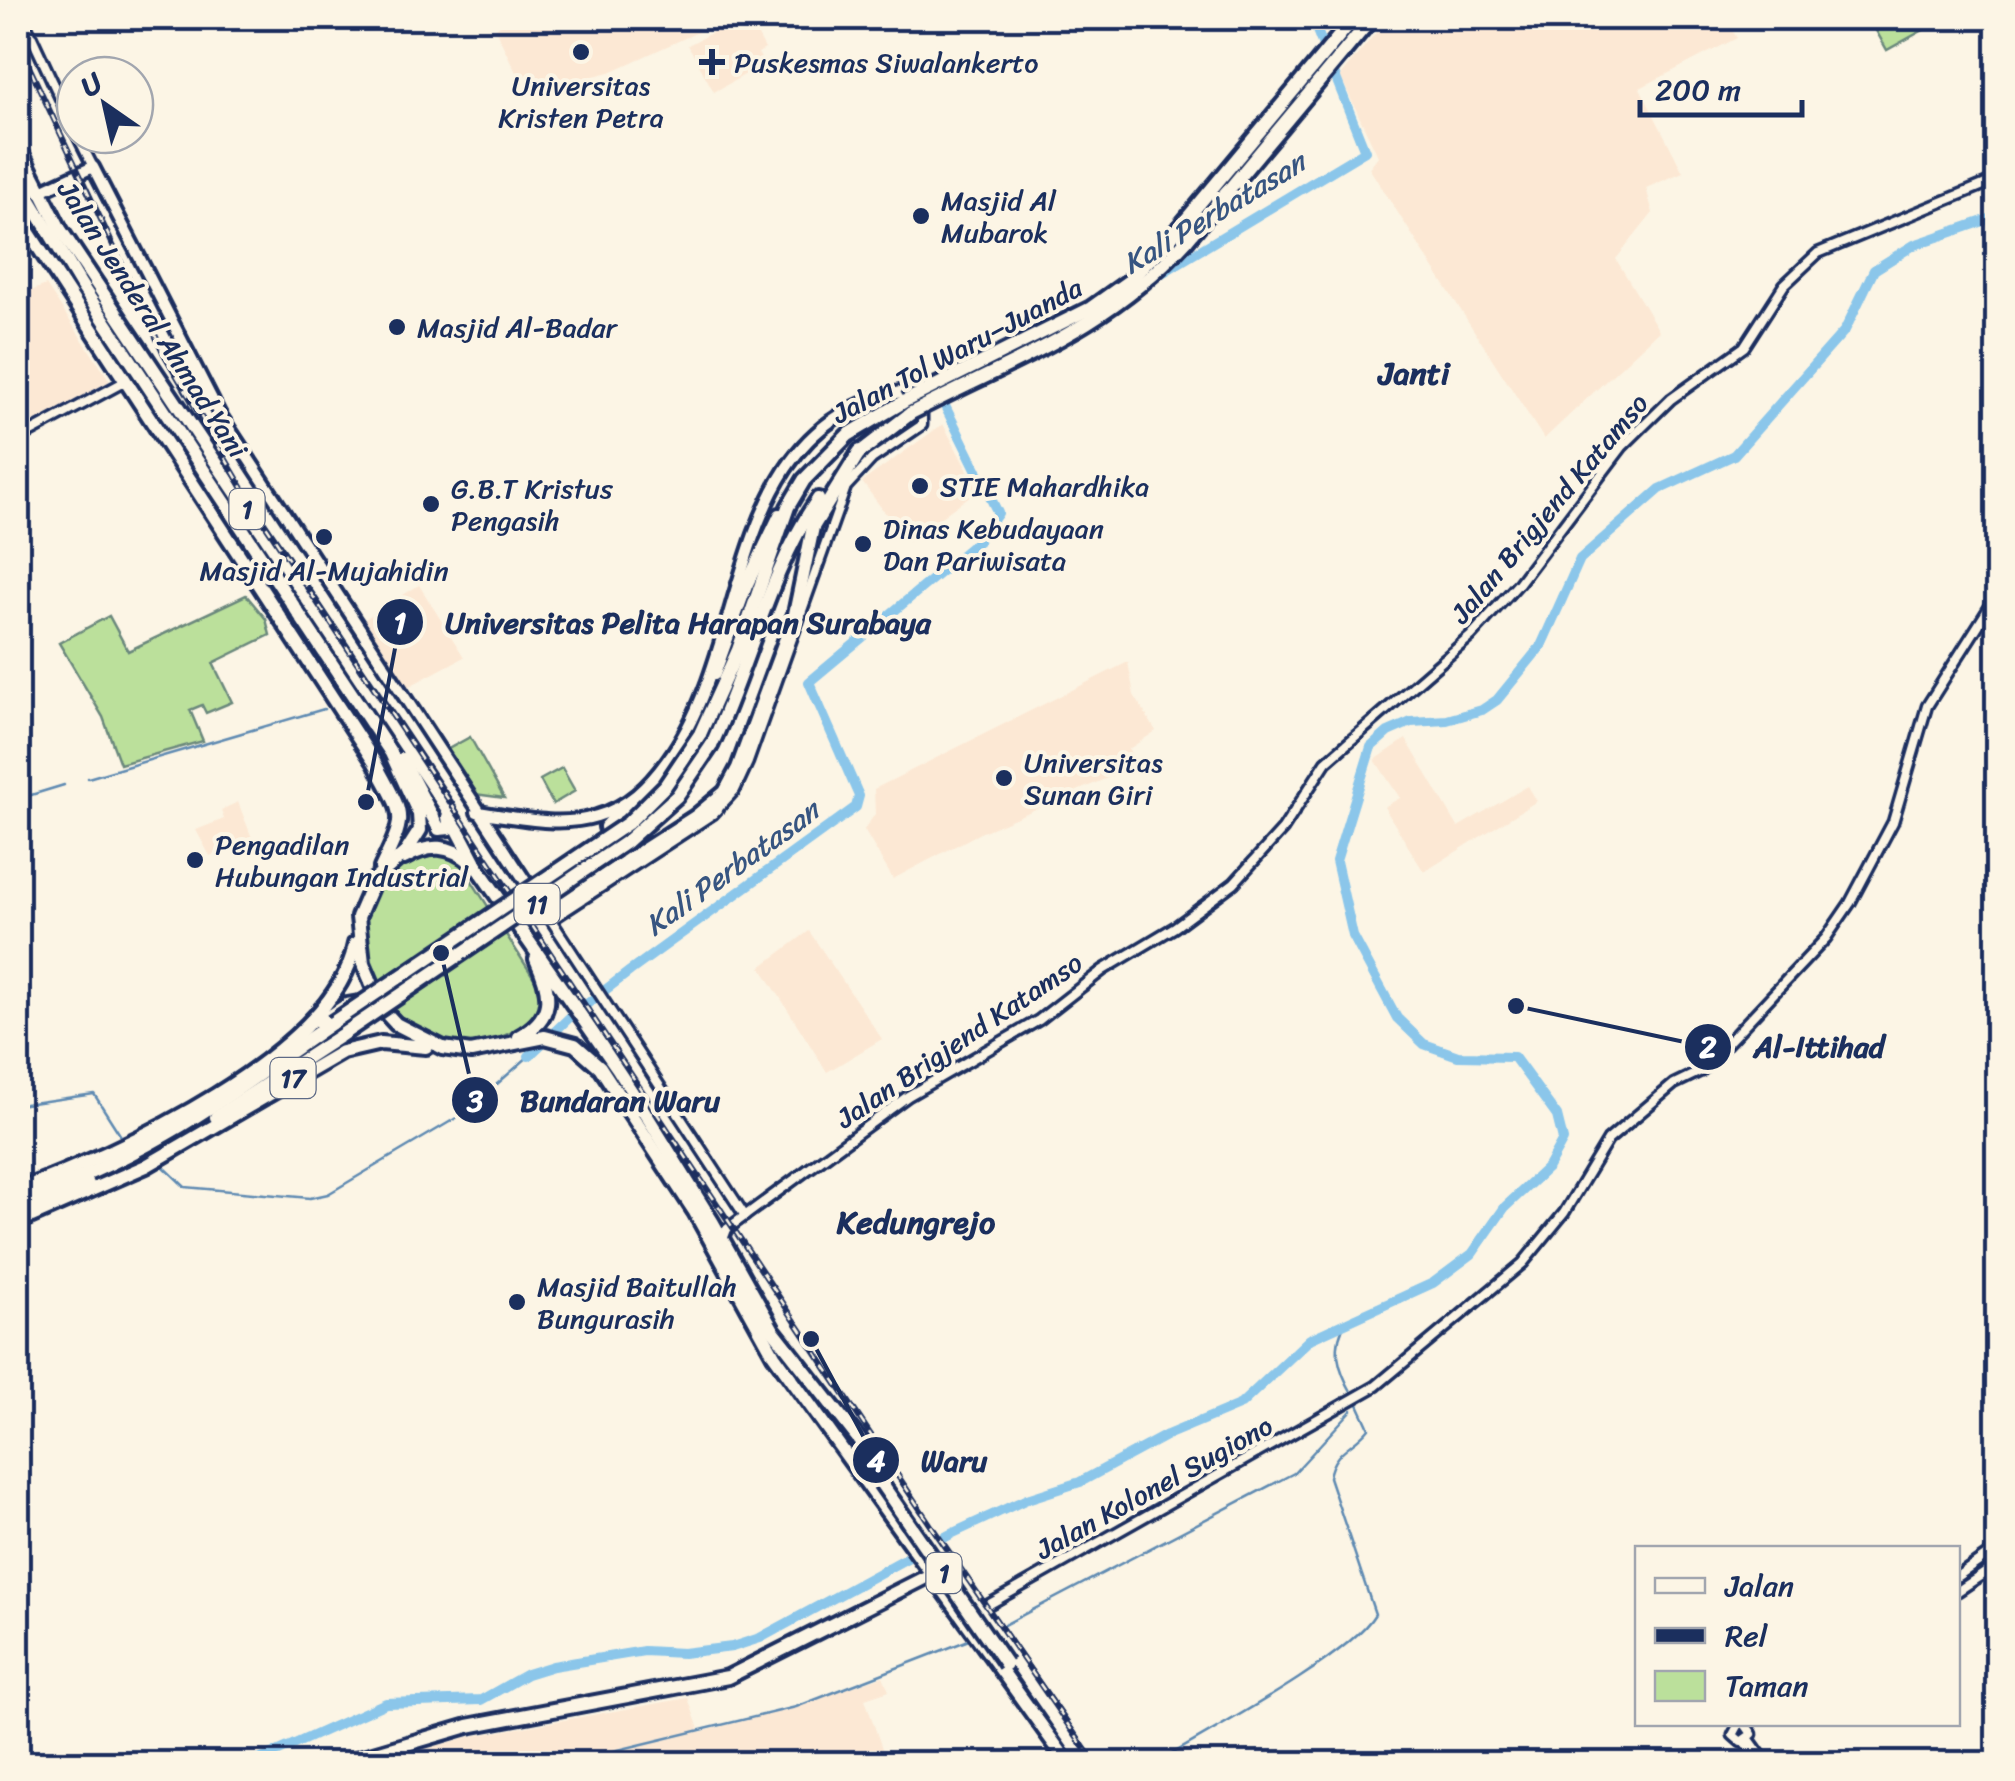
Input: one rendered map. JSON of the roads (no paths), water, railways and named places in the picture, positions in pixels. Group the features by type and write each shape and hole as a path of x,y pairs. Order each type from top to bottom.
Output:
{"highway":[{"name":"Jalan Tol Waru–Juanda","path":"1180,238 1354,18"},
{"name":"Jalan Tol Waru–Juanda","path":"18,1200 138,1154 336,1030 628,823 666,786 700,734 738,650 788,506 832,448 909,401 1091,308 1129,281 1180,238 1372,18"},
{"name":"Jalan Jenderal Ahmad Yani","path":"18,146 39,192 430,784 479,870"},
{"name":"Jalan Jenderal Ahmad Yani","path":"18,180 91,300 251,539 408,786 419,814 420,830 406,852 383,870"},
{"name":"1","path":"18,216 122,383 342,712 398,804 402,824 383,870 364,896 354,933 368,981 383,1010 406,1030 443,1048 471,1052 545,1036 570,1043 600,1067 768,1330 882,1483 1077,1762"},
{"name":"Jalan Tol Waru–Juanda","path":"18,1215 138,1154 336,1030 626,842 677,796 711,746 797,534 824,490 909,401"},
{"path":"549,916 715,802 734,777 795,614 813,527 860,451"},
{"path":"179,468 186,472 219,519 251,539"},
{"path":"714,674 768,533 788,506"},
{"path":"342,712 356,716 390,753"},
{"path":"382,740 406,765 436,826 447,830 451,823 430,784"},
{"path":"375,764 408,786"},
{"path":"632,800 613,816 606,836 621,851 647,848"},
{"name":"1","path":"383,870 416,851 439,846 453,849 479,870 574,1002 726,1236 768,1330"},
{"name":"17","path":"138,1154 193,1109 300,1034 325,1010 343,982 354,933"},
{"path":"498,1046 535,1028 549,1008 546,982 526,939"},
{"path":"300,1034 353,1003 362,1004 368,1015 364,1026 310,1066"},
{"name":"17","path":"18,1215 310,1066 364,1045 396,1042 443,1048"},
{"path":"18,1190 76,1168 138,1154"},
{"path":"768,1330 870,1453 978,1610 985,1633"},
{"path":"768,1330 774,1355 948,1592 985,1633 1077,1762"},
{"path":"925,1561 940,1553"},
{"path":"911,1588 923,1573 925,1561"},
{"path":"339,1764 468,1726 711,1682 748,1669 911,1588 930,1585 948,1592"}],"main road":[{"path":"39,192 92,167 220,414 477,812 549,916"},
{"path":"477,812 575,821 600,816 632,800 682,741 714,674 716,653 752,539 785,467 834,418 909,401"}],"street":[{"path":"23,18 55,87"},
{"path":"86,155 92,167"},
{"name":"Jalan Brigjend Katamso","path":"726,1236 745,1216 908,1096 1038,1020 1103,970 1175,928 1234,883 1283,828 1326,762 1480,628 1622,447 1671,399 1744,347 1784,285 1818,253 1998,178"},
{"path":"18,439 122,383"},
{"path":"745,1216 603,1005 549,916 705,821 734,790 846,487 872,460 924,422 925,411 909,401"},
{"name":"Jalan Kolonel Sugiono","path":"978,1610 1360,1397 1504,1282 1564,1213 1608,1140 1674,1084 1710,1062 1832,931 1893,822 1927,706 1998,594"},
{"path":"1960,1575 1998,1548"},
{"path":"1960,1589 1998,1564"},
{"path":"1748,1728 1763,1764"}],"waterway":[{"name":"Kali Perbatasan","path":"1157,276 1365,151 1312,18"},
{"path":"250,1764 386,1703 481,1700 527,1674 553,1666 644,1651 683,1653 732,1647 760,1638 951,1534 1027,1499 1080,1482 1167,1435 1241,1404 1310,1339 1433,1283 1472,1254 1505,1207 1548,1167 1563,1140 1557,1116 1514,1057 1458,1056 1424,1044 1397,1018 1353,936 1336,861 1371,747 1388,732 1411,722 1447,720 1482,710 1497,700 1541,646 1580,559 1660,489 1734,455 1845,330 1874,270 1914,245 1998,216"},
{"name":"Kali Perbatasan","path":"959,381 1034,346"},
{"name":"Kali Perbatasan","path":"529,1056 570,1017 630,971 856,807 859,796 809,682 978,541 998,513 939,394"},
{"path":"88,778 324,709"},
{"path":"18,799 64,785"},
{"name":"Kali Perbatasan","path":"162,1165 185,1187 310,1198 328,1194 463,1114 529,1056"},
{"name":"Kali Perbatasan","path":"18,1105 94,1094 124,1141"},
{"path":"1348,1319 1339,1338 1338,1357 1353,1395"},
{"path":"1155,1764 1307,1673 1360,1632 1375,1614 1329,1477 1335,1460 1369,1428 1357,1402"},
{"path":"1000,1627 1294,1473 1352,1410"},
{"path":"560,1764 796,1707 974,1638"}],"railway":[{"path":"18,43 164,354 255,509 934,1530 1095,1764"}],"place":[{"name":"Universitas Kristen Petra","path":"581,52"},
{"name":"Puskesmas Siwalankerto","path":"712,62"},
{"name":"Masjid Al Mubarok","path":"921,216"},
{"name":"Masjid Al-Badar","path":"397,327"},
{"name":"STIE Mahardhika","path":"920,486"},
{"name":"G.B.T Kristus Pengasih","path":"431,504"},
{"name":"Masjid Al-Mujahidin","path":"324,537"},
{"name":"Dinas Kebudayaan Dan Pariwisata","path":"863,544"},
{"name":"Universitas Sunan Giri","path":"1004,778"},
{"name":"Universitas Pelita Harapan Surabaya","path":"366,802"},
{"name":"Pengadilan Hubungan Industrial","path":"195,860"},
{"name":"Bundaran Waru","path":"441,953"},
{"name":"Al-Ittihad","path":"1516,1006"},
{"name":"Masjid Baitullah Bungurasih","path":"517,1302"},
{"name":"Waru","path":"811,1339"}],"district":[{"name":"Janti","path":"1414,373"},
{"name":"Kedungrejo","path":"916,1222"}]}
